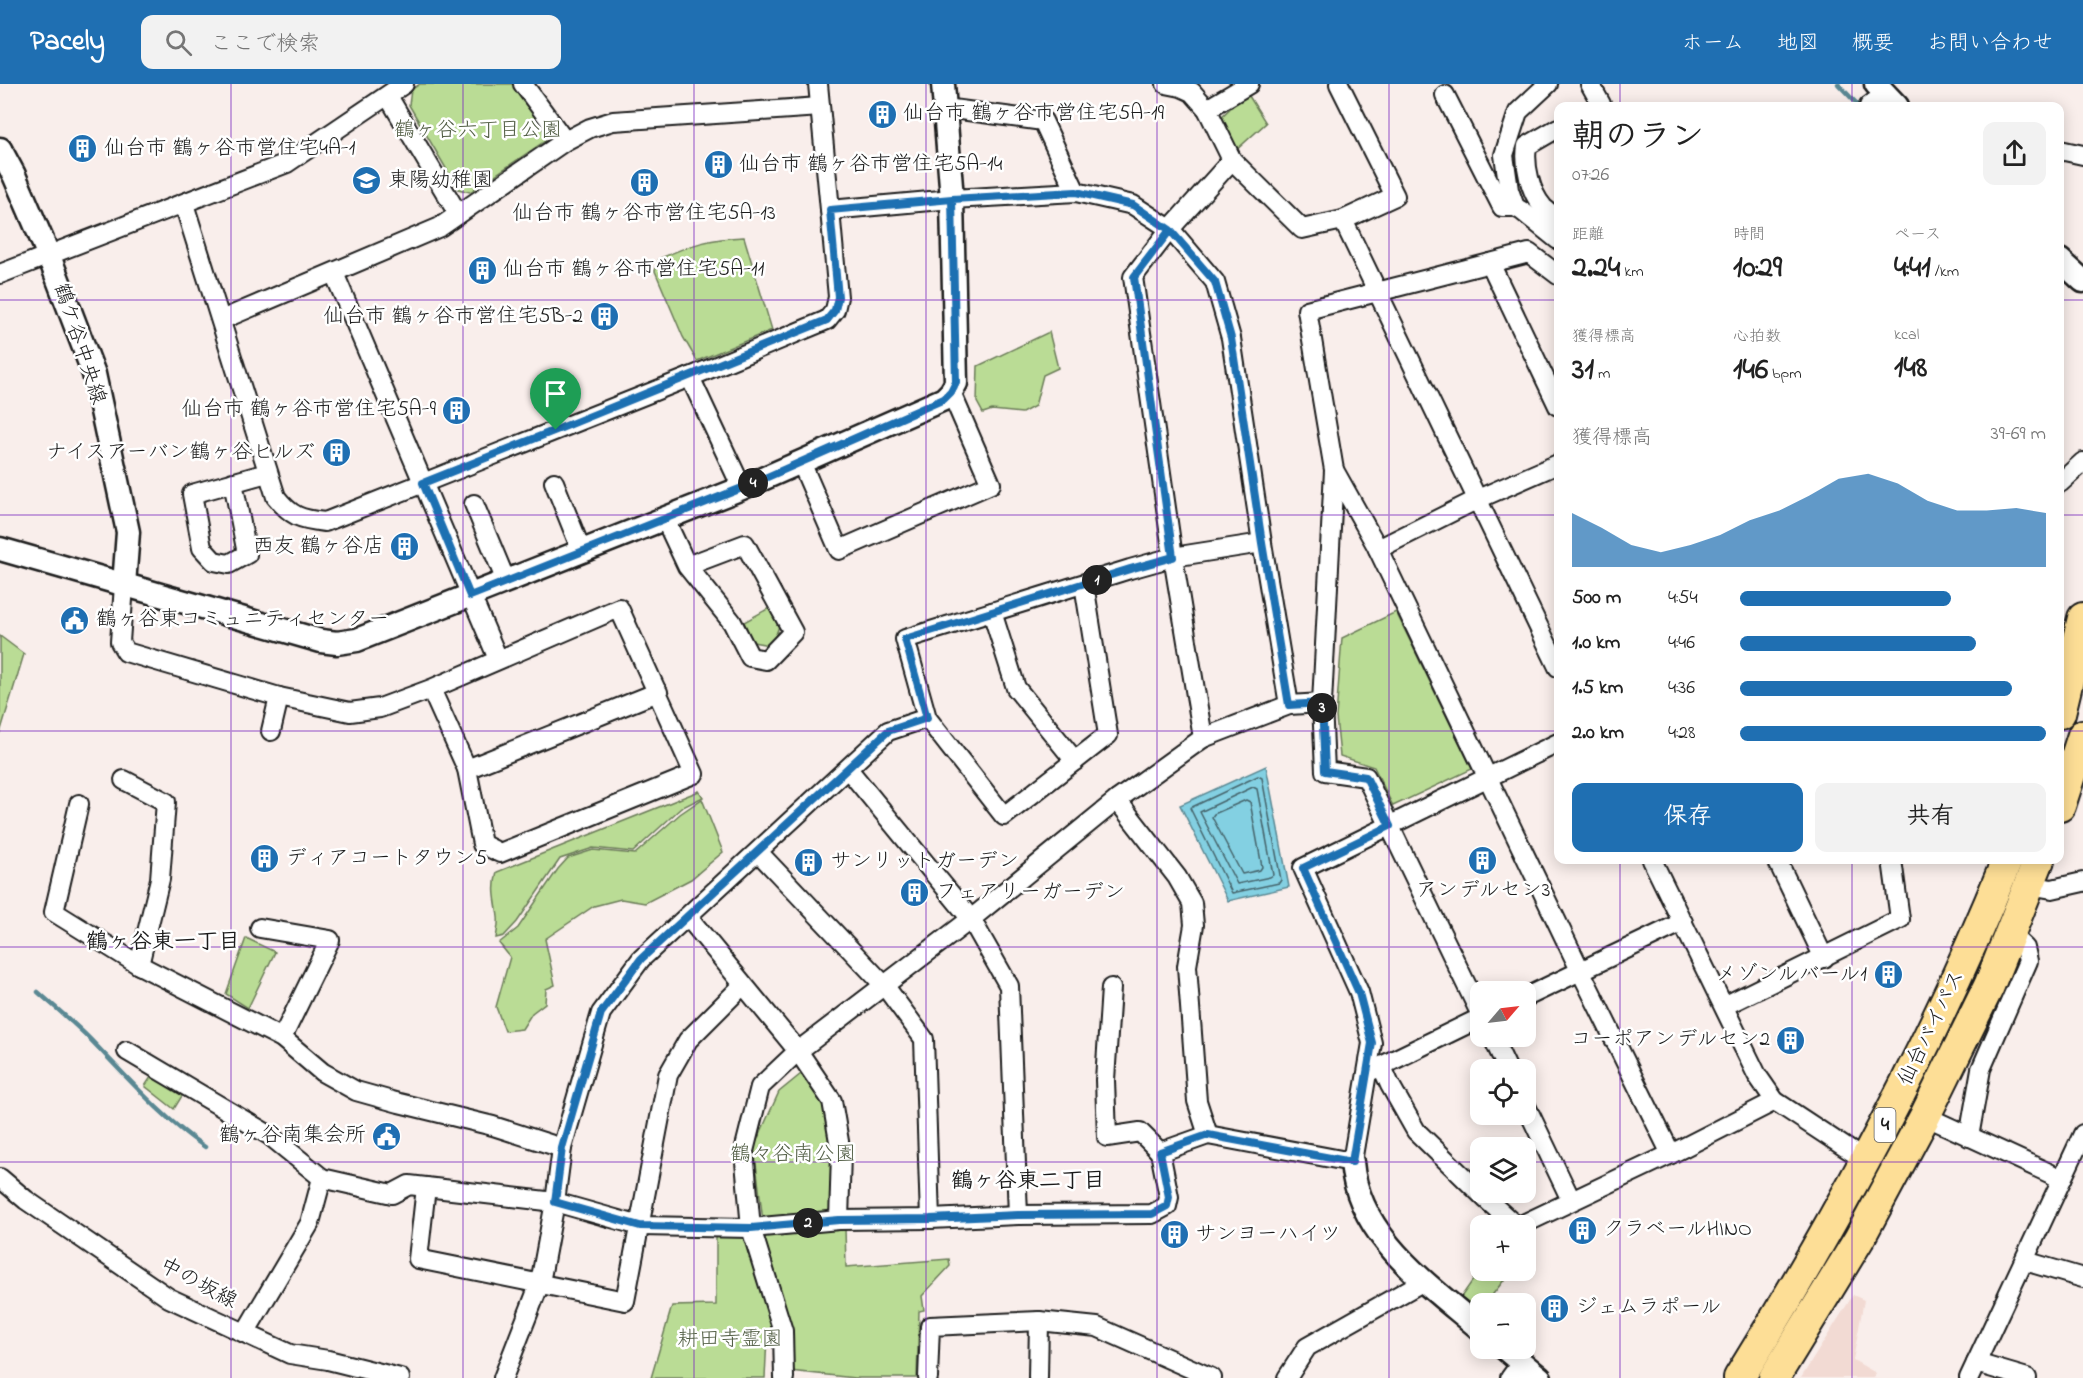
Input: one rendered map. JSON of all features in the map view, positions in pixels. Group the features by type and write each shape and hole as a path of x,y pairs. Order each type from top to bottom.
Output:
{"highway":[{"path":"2064,696 2083,618"},
{"path":"2064,794 2083,735"},
{"name":"仙台バイパス","path":"1739,1378 1820,1246 1866,1161 1946,1003 2005,864"},
{"name":"仙台バイパス","path":"1774,1378 1859,1239 1925,1116 1989,986 2034,872"}],"street":[{"path":"0,274 287,163 404,84"},
{"path":"523,84 565,141"},
{"path":"184,204 276,497 288,512 306,520 325,522 827,320 835,310 838,297 818,84"},
{"path":"0,549 321,641 337,643 357,640 742,488 944,399 956,382 952,199 943,84"},
{"path":"1166,84 1192,92 1208,109 1232,160 1302,229 1343,220 1395,196 1339,84"},
{"path":"1208,109 1249,84"},
{"path":"1548,84 1518,112 1504,155 1509,190 1515,207 1554,237"},
{"path":"1590,84 1598,102"},
{"path":"1445,95 1502,207 1515,207"},
{"path":"388,96 458,214"},
{"path":"221,320 440,227 565,141 590,128 613,121 820,107"},
{"path":"945,108 1043,121 1076,192"},
{"path":"1554,130 1527,146 1525,159 1533,192 1543,207 1554,216"},
{"name":"鶴ケ谷中央線","path":"0,149 14,175 49,256 96,386 128,532 124,585"},
{"path":"2064,151 2083,155"},
{"path":"1203,738 1173,557 1134,277 1170,230 1232,160"},
{"path":"830,210 952,199 1076,192 1133,205 1170,230 1215,282 1231,338 1289,705"},
{"path":"1343,220 1554,659"},
{"path":"1470,992 1366,777 1325,771 1322,703 1334,470 1307,310 1529,253 1554,272"},
{"path":"1490,263 1554,398"},
{"path":"2064,264 2083,281"},
{"path":"334,273 498,659"},
{"path":"690,377 742,488"},
{"path":"801,462 839,550 990,484 951,392"},
{"path":"2064,479 2083,462"},
{"path":"1378,549 1478,499 1554,466"},
{"path":"1334,470 1378,549 1671,1154"},
{"path":"233,482 267,473"},
{"path":"562,486 582,552"},
{"path":"474,504 489,518 506,581"},
{"path":"665,519 687,566 732,622 750,657 766,660 793,632 745,544 687,566"},
{"path":"1084,584 1107,735 1004,816 927,718 905,639 1130,569 1173,557 1262,543"},
{"path":"124,585 120,642 126,652 279,697 350,712 380,708 431,689 619,608 694,774 500,853 482,844 467,769 431,689"},
{"path":"992,612 1016,688 1075,761"},
{"path":"467,769 658,692"},
{"path":"271,731 279,697"},
{"path":"784,1378 783,1331 751,1228 744,1151 760,1087 798,1051 971,919 1117,800 1203,738 1289,705 1322,703"},
{"path":"503,1378 540,1283 562,1148 601,1013 641,959 888,731 927,718"},
{"path":"1470,1320 1390,1248 1365,1212 1353,1177 1352,1162 1374,1070 1372,1043 1359,993 1303,868 1554,745"},
{"path":"848,769 971,919 1009,986 1018,1215"},
{"path":"124,780 166,802 160,879 138,965"},
{"path":"1117,800 1177,877 1192,903 1194,925 1187,966 1197,1101 1208,1135"},
{"path":"79,804 54,912 138,965 282,1038 322,1072 356,1090 494,1126 562,1148"},
{"path":"758,852 884,985 924,1038 930,1219"},
{"path":"1654,864 1757,1075 1775,1101 1866,1161"},
{"path":"1779,864 1824,958"},
{"path":"1724,1006 1900,919 1893,864"},
{"path":"2034,872 2052,889 2083,882"},
{"path":"688,917 798,1051 832,1101 841,1153 839,1220"},
{"path":"1536,992 1683,922"},
{"path":"260,927 330,940 282,1038"},
{"path":"1969,1137 1981,1069 2028,961 2025,948 2010,934"},
{"path":"426,1187 418,1259 625,1301 668,1075 688,1040 743,985"},
{"path":"127,1051 269,1135 322,1178 392,1194 409,1185 555,1202 640,1226 751,1228 839,1220 1152,1214 1167,1206 1169,1197 1160,1152 1140,1132 1107,1137 1105,1080 1111,988"},
{"path":"1374,1070 1470,1023"},
{"path":"1374,1070 1390,1085 1416,1131 1504,1215"},
{"path":"1536,1217 1671,1154 1775,1101"},
{"path":"1925,1116 2062,1179"},
{"path":"1535,1125 1571,1200"},
{"path":"2026,1378 1972,1371 2062,1179 2078,1158 2083,1134"},
{"path":"1160,1152 1208,1135 1352,1162"},
{"name":"中の坂線","path":"0,1178 26,1200 169,1298 290,1354 328,1360 400,1378"},
{"path":"245,1333 310,1223 322,1178"},
{"path":"2025,1261 2083,1278"},
{"path":"1287,1378 1307,1347 1424,1281"},
{"path":"928,1378 930,1326 1039,1320 1097,1327 1212,1378"},
{"path":"1038,1378 1039,1320"},
{"path":"1516,1371 1540,1378"}],"shaded area":[{"path":"1853,1295 1864,1300 1853,1360 1876,1373 1874,1378 1801,1378"}],"green space":[{"name":"鶴ヶ谷六丁目公園","path":"420,84 513,84 542,123 545,141 470,192 458,189 409,105 411,90"},
{"path":"1249,96 1266,123 1234,152 1218,120 1240,99"},
{"path":"744,237 772,330 697,361 683,337 655,271 659,259 700,243"},
{"path":"1049,332 1058,368 1043,375 1035,406 1022,413 992,410 983,413 977,402 978,366"},
{"path":"771,607 779,626 774,640 769,645 753,642 744,622"},
{"path":"1396,612 1472,769 1393,806 1374,767 1340,756 1336,717 1342,638"},
{"path":"0,636 24,654 0,733"},
{"path":"699,791 703,797 681,808 633,852 593,848 560,859 517,922 504,936 496,938 498,928 495,890 497,872"},
{"path":"702,799 723,852 691,879 645,903 621,899 594,906 545,939 555,985 546,989 545,1003 532,1013 522,1029 505,1031 496,1007 510,957 499,943 518,928 558,869 568,858 593,850 635,854 680,814"},
{"path":"246,938 275,952 248,1008 226,994"},
{"path":"155,1071 185,1091 174,1109 145,1086"},
{"name":"鶴々谷南公園","path":"801,1074 825,1107 831,1153 831,1213 763,1221 754,1147 779,1092"},
{"path":"845,1228 846,1267 949,1259 950,1266 922,1296 924,1310 919,1311 917,1378 855,1378 790,1371 791,1336 763,1238 768,1230"},
{"name":"耕田寺霊園","path":"716,1230 745,1237 775,1335 767,1337 765,1378 651,1378 672,1306 716,1305"},
{"path":"1472,1281 1503,1281 1494,1293 1470,1293 1470,1304 1461,1297"}],"water":[{"path":"1266,766 1289,887 1228,901 1180,805"}],"waterway":[{"path":"1838,84 1855,102"},
{"path":"38,992 84,1033 159,1110 205,1147"}],"place":[{"name":"仙台市 鶴ヶ谷市営住宅5A-19","path":"882,114"},
{"name":"仙台市 鶴ヶ谷市営住宅4A-1","path":"83,149"},
{"name":"仙台市 鶴ヶ谷市営住宅5A-14","path":"718,165"},
{"name":"東陽幼稚園","path":"367,181"},
{"name":"仙台市 鶴ヶ谷市営住宅5A-13","path":"644,183"},
{"name":"仙台市 鶴ヶ谷市営住宅5A-11","path":"482,270"},
{"name":"仙台市 鶴ヶ谷市営住宅5B-2","path":"604,317"},
{"name":"仙台市 鶴ヶ谷市営住宅5A-9","path":"457,410"},
{"name":"ナイスアーバン鶴ヶ谷ヒルズ","path":"336,453"},
{"name":"西友 鶴ヶ谷店","path":"405,547"},
{"name":"鶴ヶ谷東コミュニティセンター","path":"75,620"},
{"name":"ディアコートタウン5","path":"265,859"},
{"name":"アンデルセン3","path":"1483,860"},
{"name":"サンリットガーデン","path":"809,862"},
{"name":"フェアリーガーデン","path":"915,893"},
{"name":"メゾンルバール1","path":"1888,975"},
{"name":"コーポアンデルセン2","path":"1791,1040"},
{"name":"鶴ヶ谷南集会所","path":"387,1136"},
{"name":"クラベールHINO","path":"1582,1230"},
{"name":"サンヨーハイツ","path":"1174,1235"},
{"name":"ジェムラポール","path":"1555,1308"}],"district":[{"name":"鶴ヶ谷東一丁目","path":"163,943"},
{"name":"鶴ヶ谷東二丁目","path":"1028,1182"}],"route":[{"path":"556,430 423,483 470,596 742,488 944,399 956,382 952,199 1014,195 1076,192 1133,205 1170,230 1215,282 1231,338 1289,705 1322,703 1325,771 1366,777 1390,826 1303,868 1359,993 1372,1043 1352,1162 1208,1135 1160,1152 1169,1197 1167,1206 1152,1214 839,1220 751,1228 640,1226 555,1202 562,1148 601,1013 641,959 888,731 927,718 905,639 1173,557 1134,277 1170,230 1133,205 1076,192 952,199 830,210 838,297 835,310 827,320 556,430"}]}
